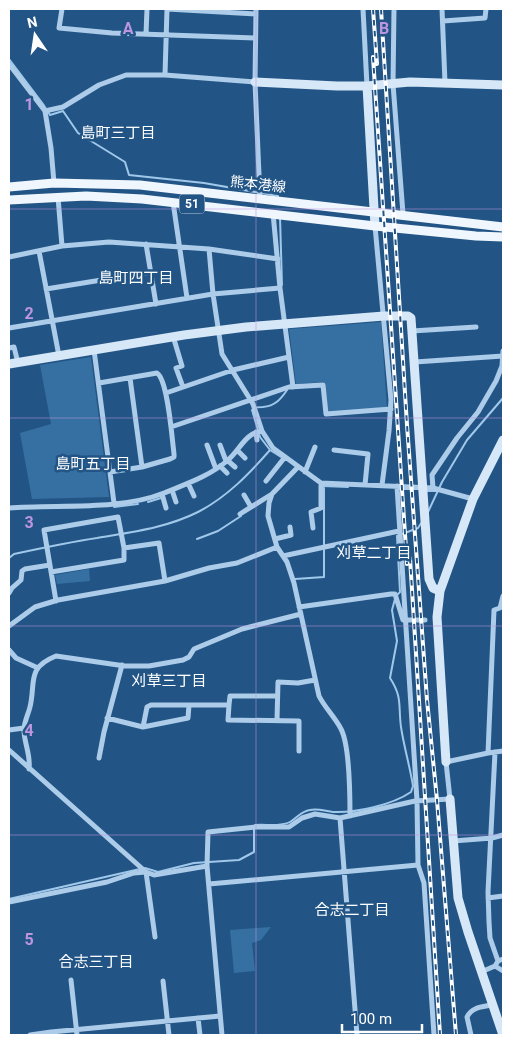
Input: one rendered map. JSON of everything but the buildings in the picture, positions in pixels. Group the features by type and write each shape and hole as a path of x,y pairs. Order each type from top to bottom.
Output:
{"main road":[{"name":"熊本港線","path":"9,187 54,183 140,185 503,226"},
{"name":"熊本港線","path":"9,200 58,197 114,197 273,213 375,226 503,237"},
{"name":"熊本港線","path":"476,236 503,242"}],"street":[{"path":"62,9 59,28 112,34 255,38"},
{"path":"146,34 147,9"},
{"path":"165,75 167,9 256,11 254,82 260,198"},
{"path":"363,9 375,226 391,409 382,485"},
{"path":"394,9 394,84 403,214"},
{"path":"442,9 445,84"},
{"path":"443,21 485,18 486,9"},
{"path":"9,64 45,111 52,148 54,183"},
{"path":"9,77 16,74"},
{"path":"45,111 63,107 99,85 126,75 165,75 337,86 367,86 410,82 503,85"},
{"path":"58,197 62,246"},
{"path":"173,202 178,247 187,298"},
{"path":"273,213 280,288 293,387"},
{"path":"9,257 62,246 108,242 208,249 278,259"},
{"path":"146,244 156,304"},
{"path":"208,249 222,354 250,400 259,432 269,444 322,483 433,488 473,499"},
{"path":"39,251 58,356"},
{"path":"46,289 151,272"},
{"path":"9,328 213,294 280,288"},
{"path":"9,348 14,347 13,363 218,330 384,316 408,316 411,318 415,362 429,579 433,588 440,591"},
{"path":"412,331 476,327"},
{"path":"172,336 182,366 176,368 183,387"},
{"path":"94,350 114,503"},
{"path":"433,488 432,475 456,438 478,412 488,396 499,374 503,351"},
{"path":"415,362 503,356"},
{"path":"166,393 233,370 289,357"},
{"path":"99,383 157,373 161,376 166,393 171,427 174,457 142,467 110,472"},
{"path":"130,378 142,467"},
{"path":"171,427 293,387 323,385 326,414 391,409"},
{"path":"257,440 259,432"},
{"path":"9,508 128,502 162,494 218,467 227,461 248,436 259,432"},
{"path":"503,440 473,499 440,591 437,617 446,762 458,898 503,1035"},
{"path":"207,445 218,467 227,474"},
{"path":"220,445 227,461 235,467"},
{"path":"305,472 316,447"},
{"path":"237,450 245,458"},
{"path":"334,450 368,454 365,485"},
{"path":"266,481 285,457"},
{"path":"240,514 272,494 298,467"},
{"path":"188,483 194,496"},
{"path":"313,528 311,512 321,508 322,483"},
{"path":"397,486 418,801 418,865 424,883 434,1035"},
{"path":"172,490 176,502"},
{"path":"162,494 166,508"},
{"path":"272,494 268,510 277,547 284,556 292,576 315,680 323,704 341,728 344,737 349,777 350,816"},
{"path":"244,495 251,507"},
{"path":"51,572 124,560 124,548 118,517 44,530 50,564 51,572 56,601"},
{"path":"275,539 291,534 290,527"},
{"path":"284,556 399,531"},
{"path":"124,548 159,542 165,581"},
{"path":"9,626 34,607 56,601 165,581 208,568 237,563 277,547"},
{"path":"9,593 21,580 22,571 50,564"},
{"path":"299,607 395,594 406,621"},
{"path":"488,753 494,610 502,608 503,596"},
{"path":"29,768 30,762 24,728 31,706 32,686 38,668 45,660 56,656 122,665 149,666 183,660 194,649 242,629 301,614"},
{"path":"406,621 426,620"},
{"path":"9,650 16,658 38,668"},
{"path":"99,758 107,718 122,665"},
{"path":"277,720 276,696 278,682 315,680"},
{"path":"276,696 230,696 228,720 299,721 299,751"},
{"path":"143,727 147,707 151,705 229,705"},
{"path":"107,718 143,727 188,718 189,705"},
{"path":"9,730 24,728"},
{"path":"9,750 146,872 154,875 207,866"},
{"path":"446,762 503,750"},
{"path":"495,752 488,898 490,938 503,971"},
{"path":"222,1035 207,866 208,832 289,827 302,818 315,814 340,818 418,801 450,799"},
{"path":"340,818 357,1035"},
{"path":"452,841 492,838 503,835"},
{"path":"209,884 418,865"},
{"path":"9,902 107,882 134,873 146,872"},
{"path":"146,872 155,937"},
{"path":"488,898 503,896"},
{"path":"481,972 499,962"},
{"path":"71,980 77,1032"},
{"path":"163,981 169,1035"},
{"path":"471,1035 467,1017 469,1012 492,1005"},
{"path":"30,1035 77,1032 220,1016"},
{"path":"198,1018 200,1035"}],"shaded area":[{"path":"381,322 387,408 327,413 324,382 296,384 289,329"},
{"path":"91,357 109,497 32,499 20,433 51,424 40,365"},
{"path":"89,569 90,581 57,584 55,575"},
{"path":"271,927 261,940 252,943 255,971 234,973 230,930"}],"waterway":[{"path":"9,59 50,115 63,111 78,133 125,162 129,175 204,183 278,197"},
{"path":"280,217 282,285"},
{"path":"9,558 14,554 161,526 209,506 237,484 270,450 260,437 252,410 257,407 274,404 287,390"},
{"path":"428,512 442,482 467,440 503,398"},
{"path":"270,450 281,457"},
{"path":"323,486 348,487"},
{"path":"324,486 324,546"},
{"path":"427,491 437,491"},
{"path":"148,502 161,498"},
{"path":"114,507 138,504"},
{"path":"197,539 218,531 241,516"},
{"path":"397,595 400,592 397,536 418,528 422,522"},
{"path":"295,579 324,577 324,550"},
{"path":"255,825 286,824 304,812 313,809 333,812 363,810 394,801 411,792 413,786 401,727 397,691 390,678 397,641 392,610 395,599"},
{"path":"145,868 158,872 194,863 239,860 254,852 254,828"},
{"path":"9,899 140,869"}],"railway":[{"path":"373,9 377,64"},
{"path":"381,9 407,425 427,700 456,1035"},
{"path":"373,57 407,564"},
{"path":"410,558 440,1035"}],"district":[{"name":"島町三丁目","path":"118,133"},
{"name":"島町四丁目","path":"136,278"},
{"name":"島町五丁目","path":"93,464"},
{"name":"刈草二丁目","path":"374,553"},
{"name":"刈草三丁目","path":"169,681"},
{"name":"合志二丁目","path":"352,910"},
{"name":"合志三丁目","path":"96,962"}]}
